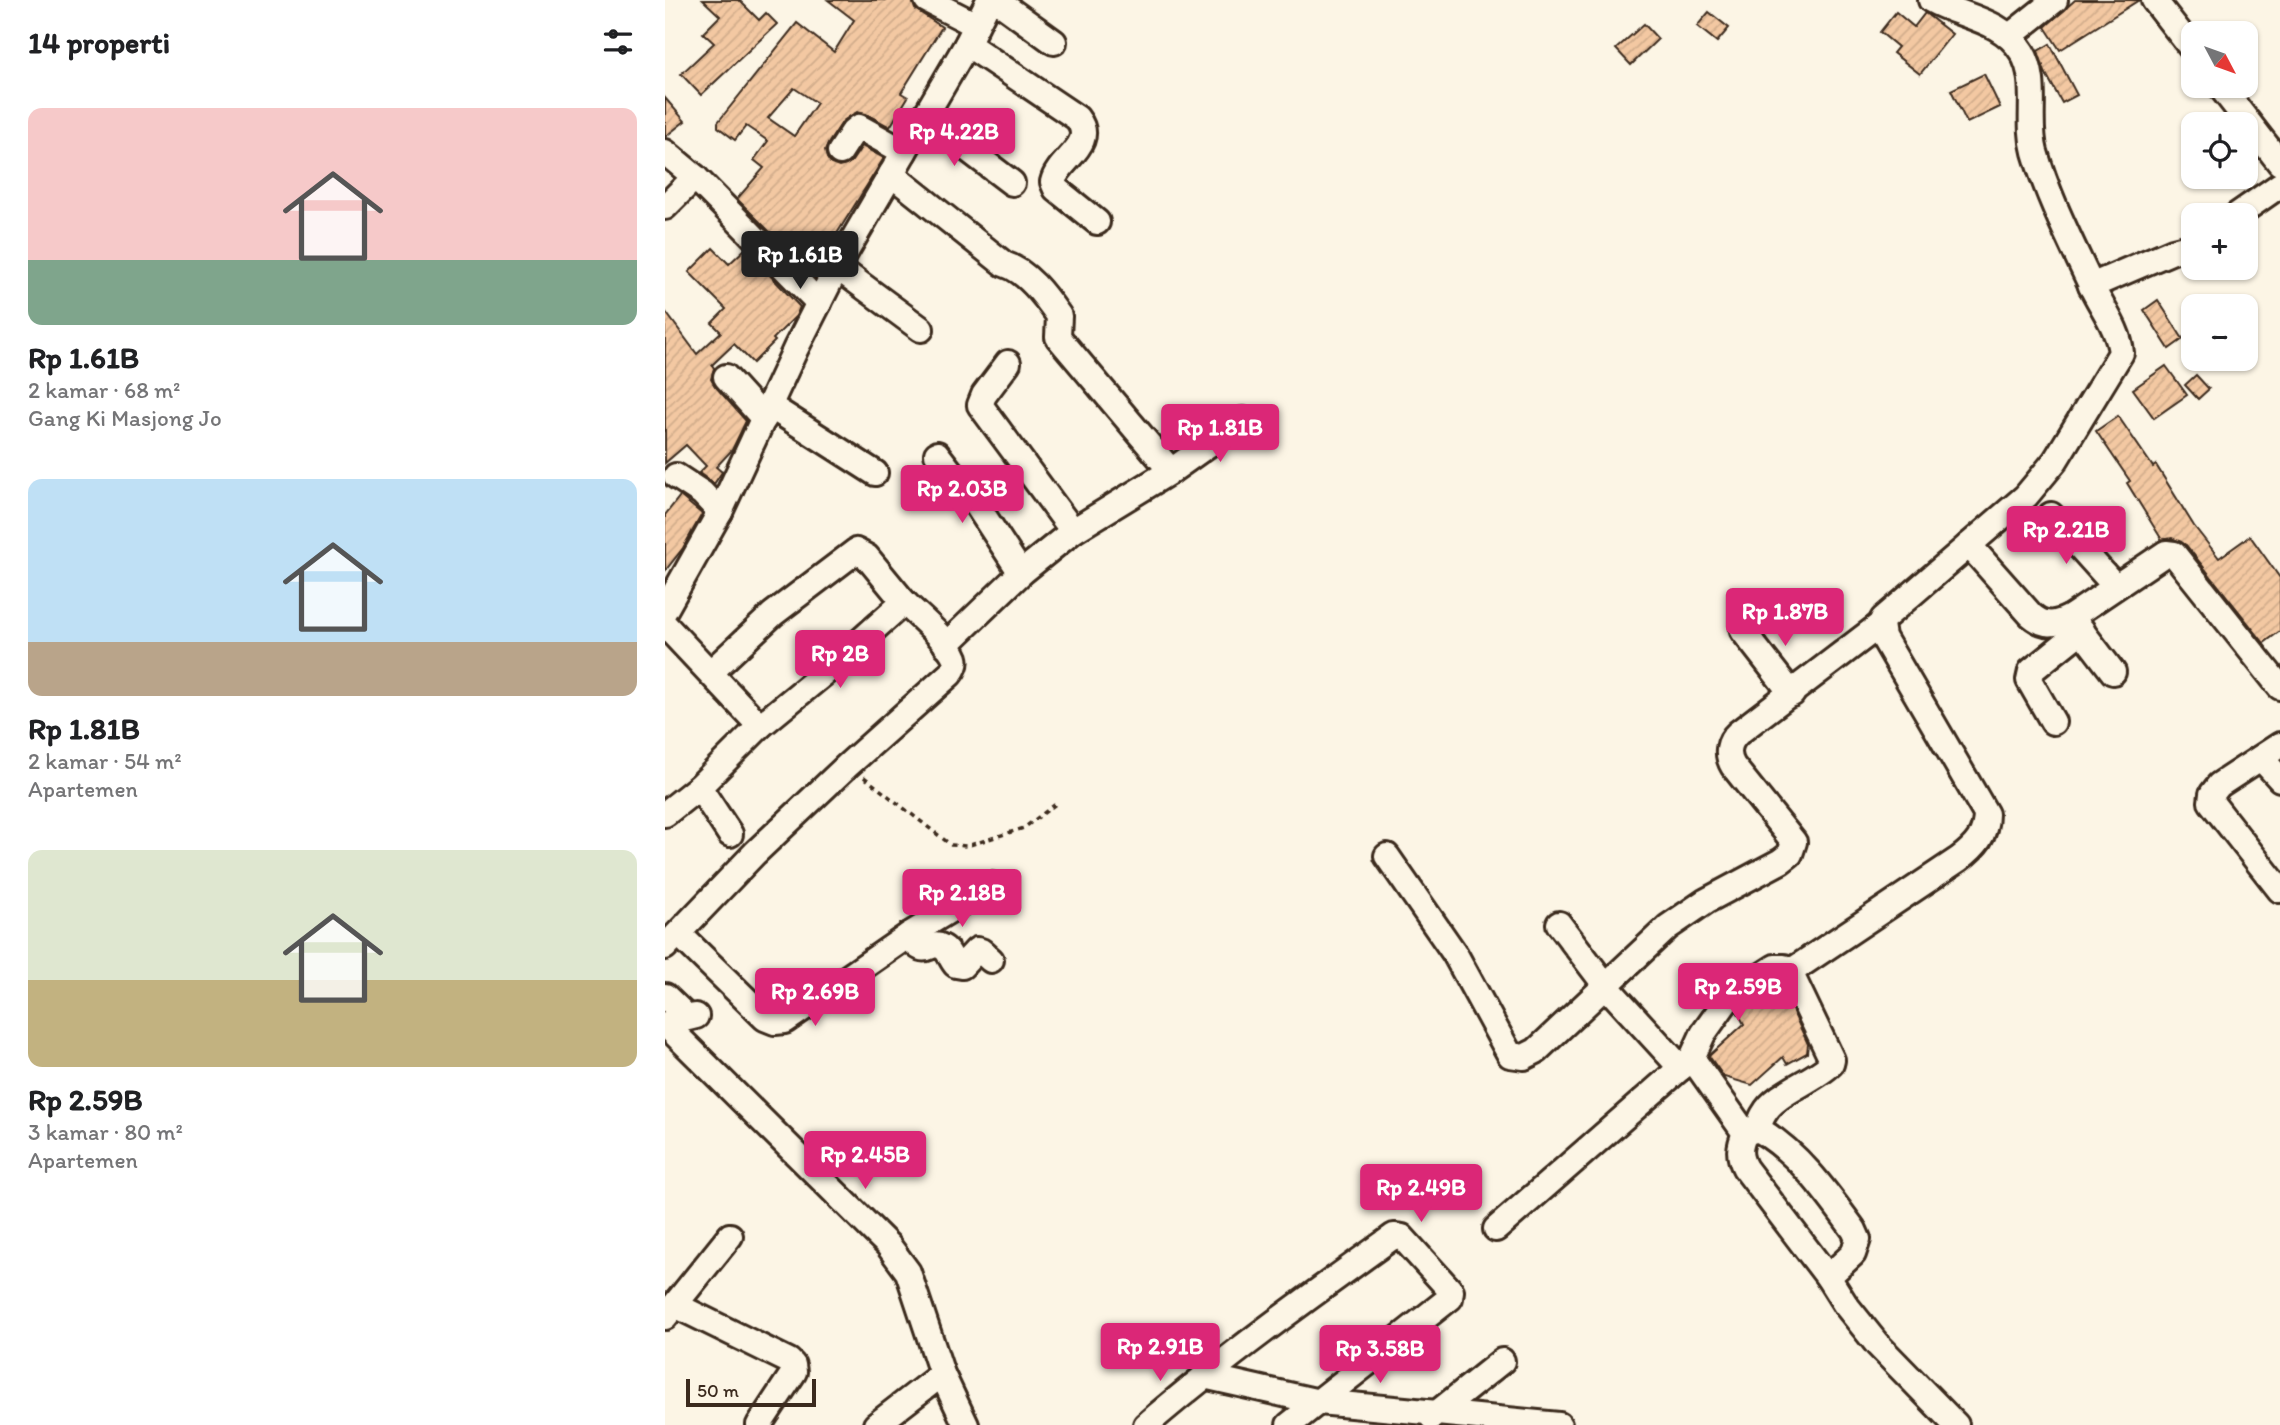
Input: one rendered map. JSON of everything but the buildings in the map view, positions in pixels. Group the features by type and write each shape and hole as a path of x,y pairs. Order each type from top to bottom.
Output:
{"street":[{"path":"927,0 1081,123 1083,141 1055,175 1053,182 1056,190 1097,222"},
{"path":"665,610 720,512 837,267 972,35 989,0"},
{"path":"996,0 1054,41"},
{"path":"1387,856 1455,954 1510,1055 1524,1057 1536,1051 1668,927 1706,901 1790,854 1794,842 1733,766 1728,755 1734,737 1881,625 1887,614 2026,496 2045,475 2116,362 2121,353 2120,342 2091,286 2035,152 2032,136 2032,85 2022,52 2010,36 1931,0"},
{"path":"2010,36 2055,0"},
{"path":"2154,0 2181,35"},
{"path":"2229,98 2280,163"},
{"path":"924,116 1012,183"},
{"path":"840,152 859,127 904,152"},
{"path":"665,152 695,177 819,303"},
{"path":"891,174 1004,264 1018,268 1025,274 1059,316 1058,337 1171,471"},
{"path":"665,207 695,177"},
{"path":"2254,203 2280,185"},
{"path":"2091,286 2181,249"},
{"path":"837,267 921,329"},
{"path":"1008,363 984,395 980,405 1073,531"},
{"path":"726,377 767,412 875,473"},
{"path":"946,645 1021,573 1073,531 1171,471 1243,420"},
{"path":"937,454 978,508 1021,573"},
{"path":"675,476 702,493 720,512"},
{"path":"2051,515 2115,586"},
{"path":"1969,545 2040,622 2048,625 2076,624 2113,672"},
{"path":"711,672 773,614 856,551 867,557 955,658 956,665 950,674 755,853 672,941 765,1018 775,1022 785,1021 909,935 991,885"},
{"path":"2053,722 2029,680 2031,671 2115,586 2166,553 2174,554 2280,687"},
{"path":"665,814 699,787 760,726 904,602"},
{"path":"665,625 760,726"},
{"path":"1790,972 1959,859 1977,843 1986,826 1986,814 1883,637 1881,625"},
{"path":"1743,631 1792,694"},
{"path":"2280,779 2271,751 2219,785 2212,793 2211,802 2272,864 2280,890"},
{"path":"699,787 730,834"},
{"path":"1559,925 1606,986 1687,1063 1752,1131 1770,1137 1815,1178 1858,1239 1853,1254 1828,1277"},
{"path":"909,935 919,948 939,945 944,947 956,965 962,966 977,950 991,960"},
{"path":"1496,1229 1687,1063 1703,1034 1730,996 1775,967 1784,967 1790,972 1832,1060 1818,1075 1773,1103 1740,1145 1739,1158 1877,1344 1956,1425"},
{"path":"665,996 688,1018 696,1017"},
{"path":"665,1024 888,1245 908,1272 918,1294 942,1374 966,1425"},
{"path":"1146,1425 1204,1376 1294,1308 1398,1235 1451,1291 1450,1298 1289,1425"},
{"path":"730,1236 670,1311 789,1361 793,1366 794,1372 759,1425"},
{"path":"1430,1419 1503,1361"},
{"path":"876,1425 942,1374"},
{"path":"1204,1376 1319,1402 1430,1419 1559,1425"}],"path":[{"path":"848,765 951,845 967,846 1024,828 1057,803"}]}
